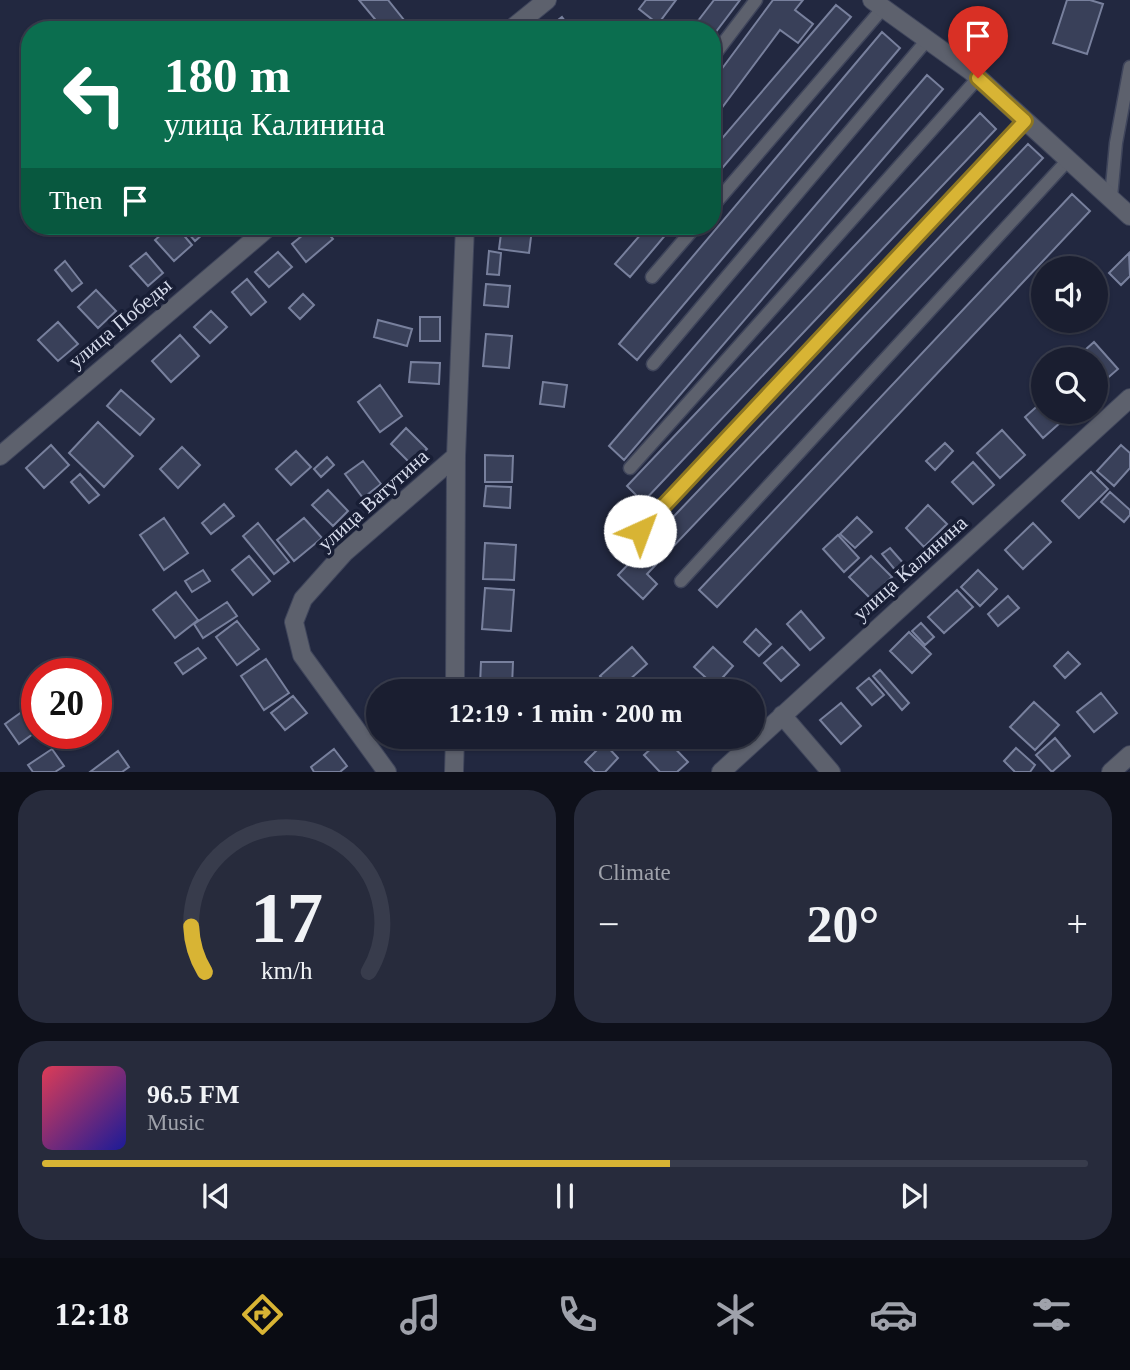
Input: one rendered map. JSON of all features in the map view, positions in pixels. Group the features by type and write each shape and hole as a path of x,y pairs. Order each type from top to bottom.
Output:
{"street":[{"path":"521,21 547,0"},
{"path":"878,4 978,78 1130,216"},
{"name":"улица Победы","path":"0,456 259,235"},
{"name":"улица Ватутина","path":"387,772 302,655 293,622 303,599 344,553 456,456 464,235"},
{"name":"улица Калинина","path":"721,772 1130,398"},
{"path":"455,679 456,456"},
{"path":"782,715 831,772"},
{"path":"454,772 455,749"},
{"path":"1111,772 1130,755"}],"lane":[{"path":"721,46 756,0"},
{"path":"721,196 878,4"},
{"path":"653,364 927,40"},
{"path":"1111,197 1116,143 1130,67"},
{"path":"631,468 978,78"},
{"path":"640,531 1025,121"},
{"path":"681,581 1069,159"},
{"path":"652,277 688,235"}],"building":[{"path":"359,0 388,0 405,21 376,21"},
{"path":"646,0 676,0 660,21 654,21 639,9"},
{"path":"714,0 740,0 721,25 721,21 698,21"},
{"path":"773,0 803,0 795,10 813,24 798,43 780,30 721,109 721,70"},
{"path":"1067,0 1090,0 1103,4 1087,54 1053,43"},
{"path":"836,5 851,17 721,169 721,139"},
{"path":"882,32 900,48 637,360 619,344 711,235 721,235 721,223"},
{"path":"927,75 943,89 624,460 609,446"},
{"path":"980,113 996,129 643,502 627,486"},
{"path":"1028,144 1043,158 647,574 657,584 643,599 618,575"},
{"path":"1072,194 1090,211 1048,256 1031,256 1031,274 717,607 699,590"},
{"path":"161,235 184,235 192,245 174,261 155,240"},
{"path":"190,235 202,235 195,241"},
{"path":"303,235 330,235 333,239 306,262 292,244"},
{"path":"501,235 531,235 529,253 499,249"},
{"path":"640,235 665,235 630,277 615,264"},
{"path":"489,251 501,253 499,275 487,274"},
{"path":"278,252 292,267 269,287 255,272"},
{"path":"146,253 163,273 148,286 130,266"},
{"path":"1129,253 1130,276 1121,285 1109,273"},
{"path":"65,261 82,283 72,291 55,270"},
{"path":"247,279 266,302 251,315 232,292"},
{"path":"486,284 510,286 508,307 484,305"},
{"path":"96,290 116,311 98,328 78,307"},
{"path":"303,294 314,305 300,319 289,308"},
{"path":"211,311 227,327 210,343 194,327"},
{"path":"420,317 440,317 440,341 420,341"},
{"path":"378,320 412,329 407,346 374,337"},
{"path":"58,322 78,344 58,361 38,340"},
{"path":"486,334 512,336 509,368 483,366"},
{"path":"180,335 199,356 171,382 152,361"},
{"path":"1108,358 1118,369 1108,378"},
{"path":"411,362 440,363 439,384 409,382"},
{"path":"543,382 567,385 564,407 540,404"},
{"path":"380,385 402,416 380,432 358,402"},
{"path":"121,390 154,419 140,435 107,406"},
{"path":"1031,412 1031,424 1025,417"},
{"path":"98,422 133,456 104,487 69,453"},
{"path":"1031,424 1059,424 1043,438"},
{"path":"406,428 427,449 411,464 391,444"},
{"path":"1002,430 1025,455 1000,478 977,453"},
{"path":"945,443 953,451 935,470 926,461"},
{"path":"51,445 69,465 44,488 26,468"},
{"path":"1121,445 1130,453 1130,468 1114,486 1097,471"},
{"path":"182,447 200,465 178,488 160,469"},
{"path":"296,451 311,467 291,485 276,469"},
{"path":"485,455 513,456 512,482 485,482"},
{"path":"327,457 334,465 321,477 314,469"},
{"path":"363,461 381,484 363,498 345,474"},
{"path":"973,462 994,485 973,504 952,482"},
{"path":"1091,472 1108,489 1079,518 1062,501"},
{"path":"80,474 99,495 89,503 71,482"},
{"path":"486,486 511,487 510,508 484,506"},
{"path":"328,490 348,511 333,526 312,505"},
{"path":"1110,492 1130,510 1130,515 1124,522 1101,502"},
{"path":"224,504 234,516 211,534 202,523"},
{"path":"928,505 947,524 924,547 906,528"},
{"path":"857,517 872,532 855,548 840,534"},
{"path":"164,518 188,553 164,570 140,535"},
{"path":"304,518 322,538 294,561 277,540"},
{"path":"258,523 289,562 274,574 243,536"},
{"path":"1033,523 1051,542 1023,569 1005,550"},
{"path":"838,535 859,558 844,572 823,549"},
{"path":"485,543 516,545 514,580 483,579"},
{"path":"890,548 904,564 896,571 882,554"},
{"path":"249,556 270,581 253,595 232,570"},
{"path":"871,556 892,577 870,598 849,577"},
{"path":"203,570 210,581 192,592 185,581"},
{"path":"978,570 997,589 980,606 961,587"},
{"path":"485,588 514,590 511,631 482,629"},
{"path":"957,590 973,607 944,633 928,617"},
{"path":"176,592 198,620 175,638 153,610"},
{"path":"1008,596 1019,608 998,626 988,614"},
{"path":"227,602 237,616 203,638 194,624"},
{"path":"801,611 824,638 810,650 787,624"},
{"path":"237,621 259,649 237,665 216,637"},
{"path":"921,623 934,637 925,645 912,631"},
{"path":"756,629 771,644 759,656 744,642"},
{"path":"909,632 931,654 912,673 890,651"},
{"path":"632,647 647,664 630,679 603,679 600,676"},
{"path":"713,647 733,666 721,679 707,679 694,667"},
{"path":"782,647 799,665 781,681 764,663"},
{"path":"198,648 206,658 183,674 175,663"},
{"path":"1068,652 1080,664 1065,678 1054,666"},
{"path":"266,659 289,693 264,710 241,676"},
{"path":"481,662 513,662 512,679 480,679"},
{"path":"880,670 909,703 902,710 873,676"},
{"path":"869,678 884,695 872,705 857,688"},
{"path":"1101,693 1117,713 1094,732 1077,712"},
{"path":"293,696 307,713 285,730 271,713"},
{"path":"1034,702 1059,725 1035,750 1010,727"},
{"path":"841,703 861,726 841,744 820,720"},
{"path":"21,712 21,743 19,744 5,724"},
{"path":"1055,738 1070,756 1052,772 1036,755"},
{"path":"1016,748 1035,765 1030,772 1015,772 1004,761"},
{"path":"52,749 64,766 55,772 33,772 28,765"},
{"path":"334,749 347,766 340,772 314,772 311,767"},
{"path":"598,749 610,749 618,758 605,772 595,772 585,762"},
{"path":"651,749 676,749 688,762 677,772 660,772 644,755"},
{"path":"118,751 129,767 122,772 90,772"}],"route":[{"path":"640,531 1025,121 978,78"}]}
